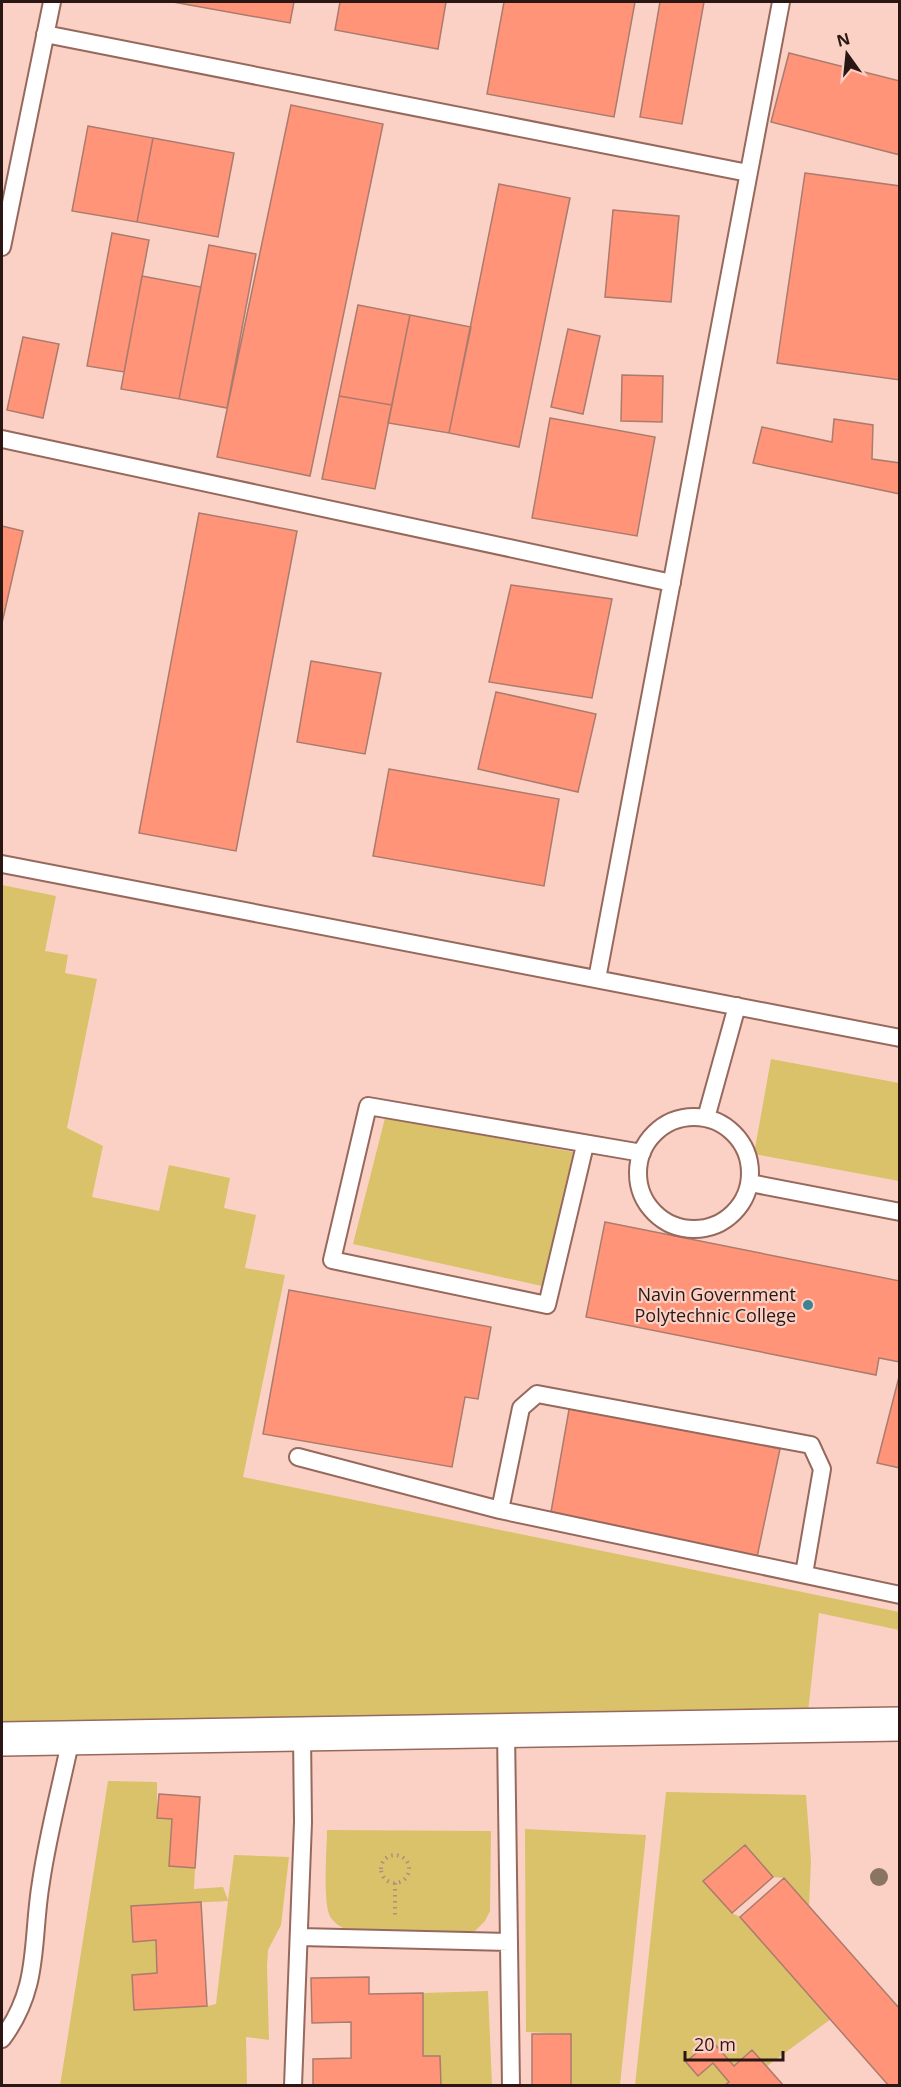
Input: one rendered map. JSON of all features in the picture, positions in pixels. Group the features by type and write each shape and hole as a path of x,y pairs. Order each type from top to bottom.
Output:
{"street":[{"path":"2,1739 900,1724"}],"lane":[{"path":"2,247 52,2"},
{"path":"597,979 781,2"},
{"path":"45,34 748,172"},
{"path":"2,440 672,583"},
{"path":"2,864 900,1038"},
{"path":"706,1118 737,1006"},
{"path":"585,1145 547,1305 332,1260 368,1106 642,1153"},
{"path":"706,1118 722,1125 736,1135 746,1149 751,1166 750,1183 744,1201 732,1215 716,1225 698,1230 679,1228 662,1220 649,1207 640,1190 638,1171 642,1153 649,1139 661,1128 675,1121 706,1118"},
{"path":"750,1183 900,1212"},
{"path":"500,1510 521,1408 537,1394 811,1445 822,1469 804,1574"},
{"path":"298,1457 500,1510 900,1595"},
{"path":"506,1731 511,2085"},
{"path":"293,2085 303,1822 302,1734"},
{"path":"2,2039 21,2010 28,1990 33,1965 44,1862 71,1738"},
{"path":"300,1937 509,1942"}],"path":[{"path":"400,1855 407,1860 410,1869 403,1881 395,1883 386,1880 381,1866 387,1858 400,1855"},
{"path":"395,1883 395,1938"}],"shaded area":[{"path":"2,885 56,896 45,951 68,955 65,973 97,979 67,1128 103,1146 92,1197 159,1211 169,1165 230,1178 224,1208 256,1215 245,1268 285,1275 243,1477 899,1612 899,1630 819,1613 808,1712 2,1722"},
{"path":"771,1059 899,1083 899,1181 754,1154"},
{"path":"385,1118 573,1152 542,1286 353,1244"},
{"path":"108,1781 157,1782 157,1818 172,1819 169,1866 195,1868 194,1889 223,1887 228,1900 234,1855 289,1857 281,1925 268,1950 269,2040 246,2037 247,2085 60,2086","holes":["228,1901 216,2004 135,2010 157,1973 156,1940 133,1942 131,1906"]},
{"path":"666,1792 806,1795 811,1861 809,1907 784,1878 773,1877 745,1845 704,1881 732,1913 740,1917 831,2019 767,2066 752,2050 734,2066 711,2040 686,2062 698,2076 713,2063 729,2082 724,2085 635,2086"},
{"path":"525,1829 646,1835 620,2085 571,2085 571,2034 526,2032"},
{"path":"327,1830 491,1831 490,1911 485,1921 475,1931 350,1931 340,1926 335,1923 328,1912"},
{"path":"488,1991 492,2085 441,2085 440,2057 423,2056 423,1993"}],"building":[{"path":"173,2 294,2 290,23"},
{"path":"340,2 446,2 438,49 335,30"},
{"path":"504,2 635,2 614,117 487,94"},
{"path":"660,2 704,2 682,124 640,117"},
{"path":"789,53 900,81 900,155 771,122"},
{"path":"291,105 383,124 310,476 217,457"},
{"path":"88,126 153,138 137,222 72,211"},
{"path":"153,138 234,153 218,237 137,222"},
{"path":"805,173 900,186 900,380 777,363"},
{"path":"499,184 570,198 519,447 449,433"},
{"path":"613,210 679,216 671,302 605,297"},
{"path":"112,233 149,240 124,372 87,366"},
{"path":"209,245 256,254 227,408 179,399"},
{"path":"142,276 201,287 179,399 121,389"},
{"path":"358,305 410,315 392,405 339,396"},
{"path":"410,315 471,327 449,433 388,423"},
{"path":"568,329 600,336 583,414 551,407"},
{"path":"23,337 59,344 43,418 7,410"},
{"path":"622,375 663,376 662,422 621,421"},
{"path":"339,396 392,405 375,489 322,479"},
{"path":"550,418 655,437 637,536 532,518"},
{"path":"834,419 873,425 872,459 900,463 900,494 753,463 762,427 832,442"},
{"path":"199,513 297,531 236,851 139,833"},
{"path":"2,526 23,531 2,623"},
{"path":"511,585 612,599 592,698 489,682"},
{"path":"311,661 381,673 365,754 297,742"},
{"path":"496,692 596,714 578,792 478,769"},
{"path":"389,769 559,799 544,886 373,856"},
{"path":"605,1222 900,1281 900,1362 879,1358 876,1375 586,1317"},
{"path":"289,1290 491,1327 478,1399 465,1397 452,1467 263,1434"},
{"path":"900,1373 900,1468 877,1463"},
{"path":"570,1404 780,1449 757,1557 551,1512"},
{"path":"159,1794 200,1797 195,1868 169,1866 172,1819 157,1818"},
{"path":"745,1845 773,1877 732,1913 703,1881"},
{"path":"784,1878 900,2009 900,2086 889,2086 740,1917"},
{"path":"201,1902 207,2006 134,2010 132,1975 157,1973 156,1940 133,1942 131,1906"},
{"path":"369,1977 369,1994 423,1993 423,2056 440,2056 441,2086 313,2086 313,2059 351,2058 351,2022 312,2023 311,1978"},
{"path":"532,2034 571,2034 571,2086 532,2086"},
{"path":"711,2040 734,2066 752,2050 784,2086 724,2086 729,2082 713,2063 698,2076 686,2062"}],"place":[{"name":"Navin Government Polytechnic College","path":"808,1305"}]}
